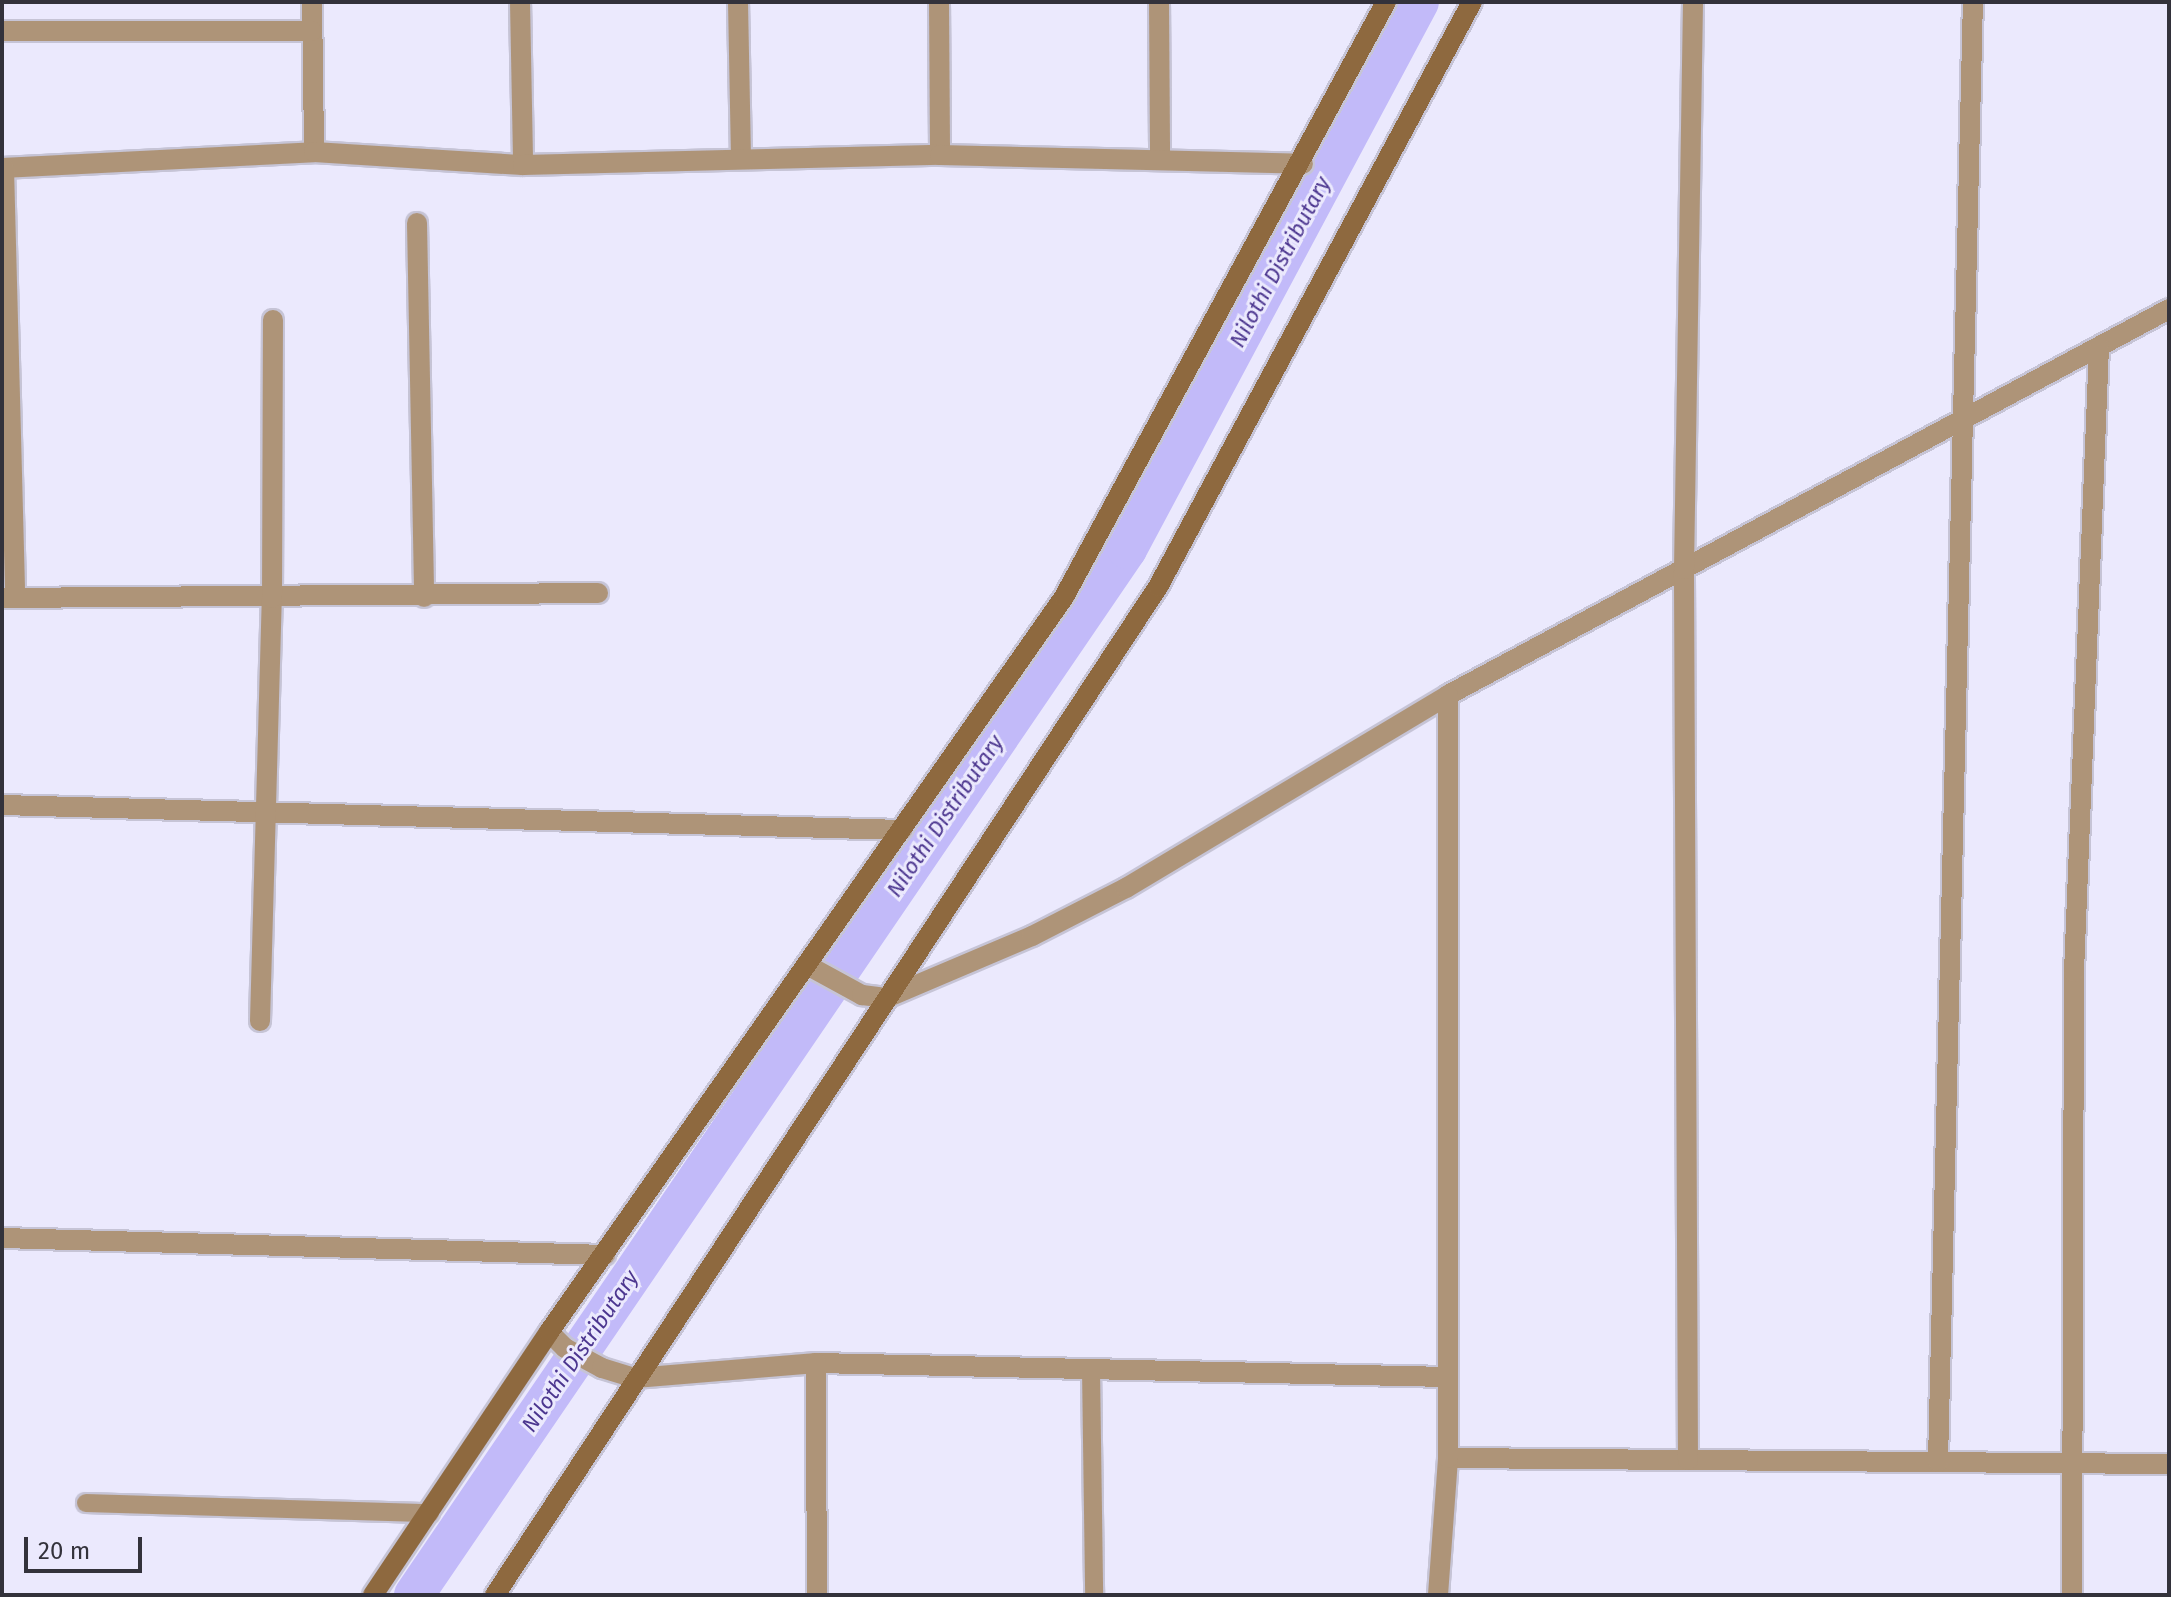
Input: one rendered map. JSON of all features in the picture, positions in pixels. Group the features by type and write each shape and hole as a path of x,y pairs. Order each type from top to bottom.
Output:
{"street":[{"path":"312,2 314,152"},
{"path":"520,2 523,165"},
{"path":"738,2 741,157"},
{"path":"939,2 940,155"},
{"path":"1159,2 1160,158"},
{"path":"373,1595 549,1332 815,969 902,830 1064,597 1303,164 1386,2"},
{"path":"495,1595 1158,587 1472,2"},
{"path":"1688,1460 1684,569 1693,2"},
{"path":"1938,1462 1966,418 1973,2"},
{"path":"2,31 312,31"},
{"path":"598,593 424,597 8,598 3,168 314,152 523,165 741,157 940,155 1160,158 1303,164"},
{"path":"417,223 424,597"},
{"path":"815,969 862,995 886,998 1032,936 1126,888 1448,695 2169,309"},
{"path":"260,1021 272,598 273,320"},
{"path":"2072,1595 2076,1463 2074,972 2099,347"},
{"path":"1438,1595 1448,1458 1448,695"},
{"path":"2,805 902,830"},
{"path":"2,1238 605,1255"},
{"path":"549,1332 565,1348 602,1368 635,1378 816,1363 1448,1377"},
{"path":"816,1363 817,1595"},
{"path":"1448,1458 2169,1464"}],"lane":[{"path":"1091,1369 1094,1595"},
{"path":"86,1503 430,1513"}],"waterway":[{"name":"Nilothi Distributary","path":"414,1595 1127,549 1419,2"}]}
